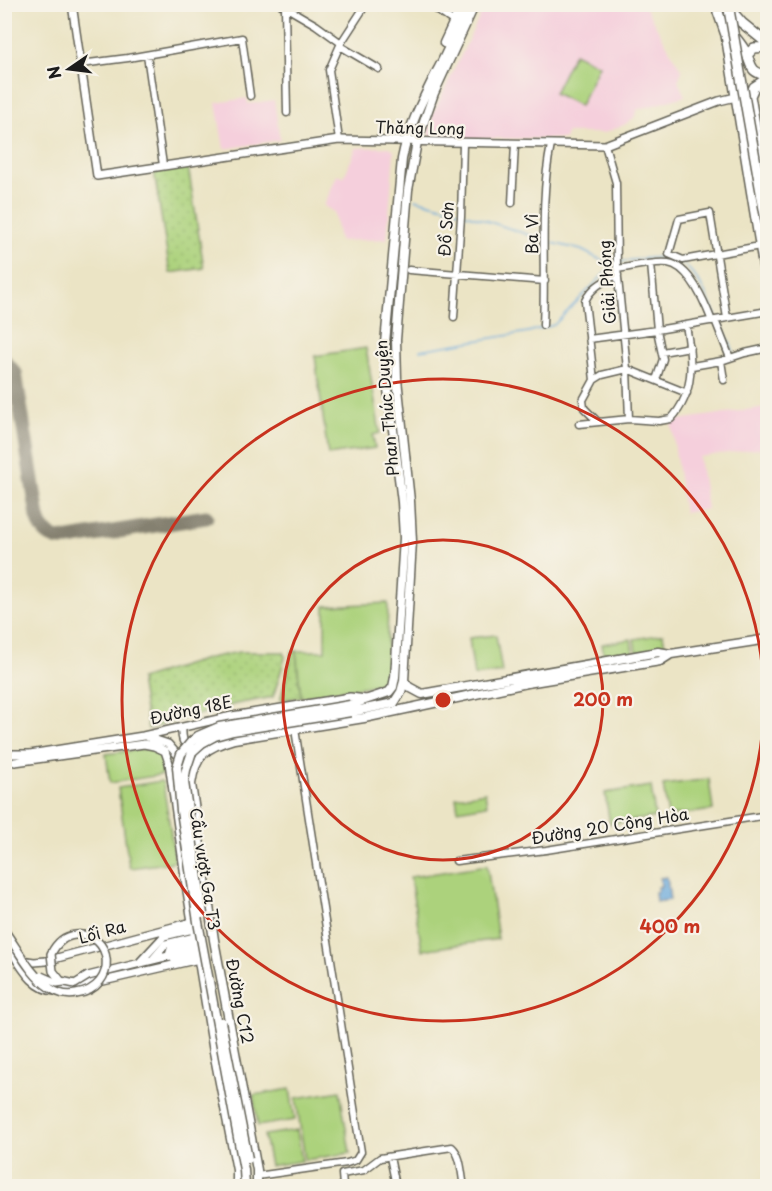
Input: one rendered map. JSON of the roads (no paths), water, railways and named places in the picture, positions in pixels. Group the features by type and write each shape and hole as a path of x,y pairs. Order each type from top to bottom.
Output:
{"main road":[{"name":"Phan Thúc Duyện","path":"404,681 412,541 411,501 397,379 396,340 405,141 429,85 431,73 462,4"},
{"path":"429,85 468,4"},
{"name":"Phan Thúc Duyện","path":"384,695 393,687 404,538 385,343 400,267 408,190 417,142 434,93 475,4"},
{"path":"714,7 747,62 759,73 768,77"},
{"path":"714,7 726,35 768,293"},
{"path":"733,7 768,45"},
{"path":"733,7 768,232"},
{"path":"734,82 754,48 768,45"},
{"path":"739,114 747,62"},
{"path":"768,77 754,87 751,94 768,200"},
{"path":"404,681 408,687 422,694 492,686 599,667 660,661 671,654 768,639"},
{"path":"350,709 394,703 398,699 404,681"},
{"path":"203,752 216,744 234,739 364,718 492,686"},
{"name":"Đường 18E","path":"369,699 384,695"},
{"name":"Cầu vượt Ga T3","path":"250,1186 244,1136 204,920 186,792 186,770 192,752 208,739 222,733 350,709 369,699"},
{"path":"364,718 385,705"},
{"name":"Cầu vượt Ga T3","path":"244,1186 244,1170 198,922 181,811 177,767 181,754 191,741 219,727 350,709"},
{"name":"Đường C12","path":"203,752 195,765 191,784 210,918 257,1186"},
{"name":"Đường C12","path":"170,766 195,942 237,1170 237,1186"},
{"path":"185,875 203,870"},
{"path":"195,942 210,918"},
{"path":"195,942 214,940"},
{"path":"214,1052 235,1053"}],"street":[{"path":"72,4 81,64 242,38 250,96"},
{"path":"339,140 336,105 329,70 363,9 358,4"},
{"path":"428,4 454,22"},
{"path":"698,4 714,7"},
{"path":"282,6 316,25 341,45 379,69"},
{"path":"282,6 287,113"},
{"path":"147,55 163,165"},
{"name":"Thăng Long","path":"81,64 97,176 339,140 605,145 719,101 736,97"},
{"name":"Đồ Sơn","path":"454,317 461,217 463,142"},
{"path":"512,203 515,144"},
{"name":"Ba Vì","path":"543,325 546,168 551,145"},
{"name":"Giải Phóng","path":"605,145 616,183 616,255 627,369 629,419"},
{"path":"759,147 768,154"},
{"path":"730,358 719,320 716,254 710,213 679,219 669,254 683,260 716,254 760,246"},
{"path":"594,380 585,299 617,271 651,264 664,263 679,266 719,320"},
{"path":"651,264 657,330 663,364 656,380"},
{"path":"400,267 545,280"},
{"path":"590,339 768,311"},
{"path":"579,424 629,419 664,421 671,419 678,412 687,393 692,366 686,325"},
{"path":"662,352 690,347"},
{"path":"692,366 721,361 768,348"},
{"path":"721,361 724,380"},
{"path":"598,422 587,412 583,400 594,380 602,375 627,369 687,393"},
{"name":"Đường 18E","path":"4,754 30,753 143,736 232,716 351,697 369,699"},
{"path":"182,729 185,745 192,750 203,752"},
{"path":"257,1176 347,1163 356,1160 361,1152 295,729"},
{"path":"143,736 159,740 174,749 185,765 191,784"},
{"name":"Đường 18E","path":"15,762 144,744 165,751 170,766"},
{"name":"Đường 20 Cộng Hòa","path":"456,861 546,850 768,815"},
{"path":"4,925 41,976 57,983 169,955"},
{"path":"4,930 39,979 59,993 70,995 90,992 102,980 107,962 102,945 88,936 79,934 69,936 54,947 51,963 56,976 64,983 75,984 88,975"},
{"path":"140,962 164,936 195,942"},
{"path":"4,939 35,984 47,992 90,984 195,942"},
{"path":"169,955 171,949 195,942"},
{"path":"169,955 174,959 195,942"},
{"path":"153,959 166,944 195,942"},
{"name":"Lối Ra","path":"19,960 38,962 195,942"},
{"path":"343,1186 342,1174 364,1170 380,1158 452,1147 459,1157 464,1186"},
{"path":"390,1157 396,1186"}],"water":[{"path":"667,877 670,900 656,902 655,892 661,886 660,878"}],"waterway":[{"path":"415,199 459,211"},
{"path":"463,213 541,239"},
{"path":"545,241 581,250 601,260 615,262"},
{"path":"620,262 643,258 666,258 684,265 697,280 716,316"},
{"path":"420,350 528,332 554,325 615,263"},
{"path":"720,323 734,352"}]}
